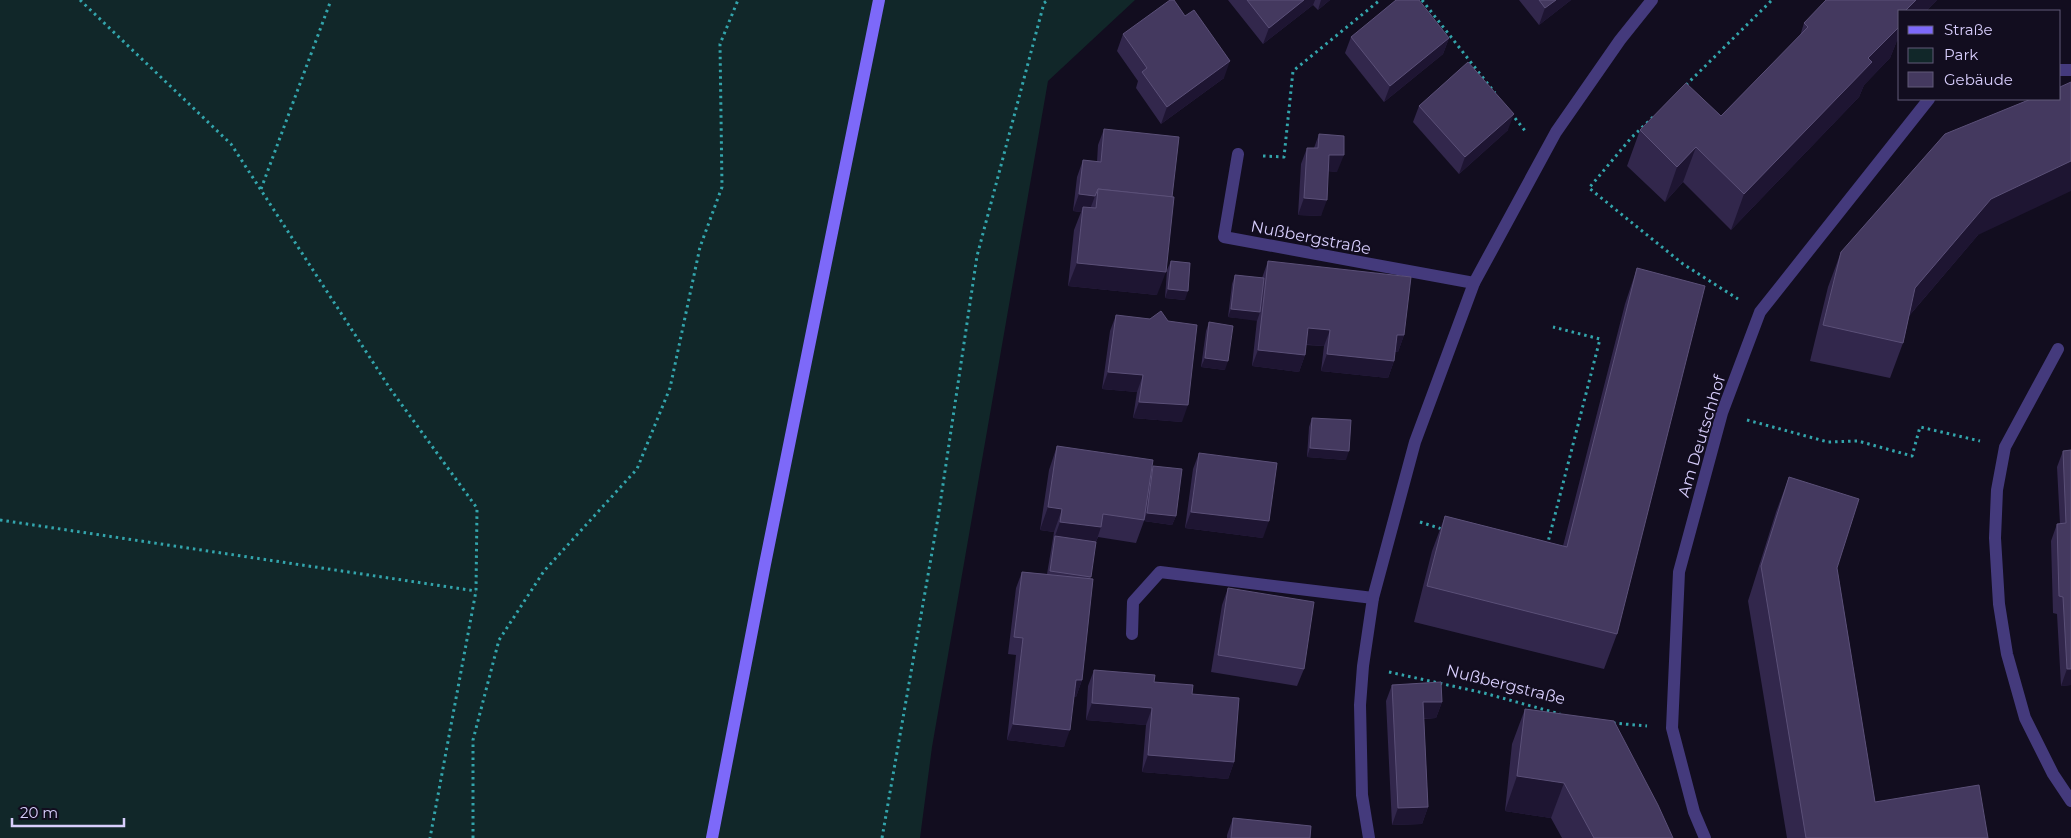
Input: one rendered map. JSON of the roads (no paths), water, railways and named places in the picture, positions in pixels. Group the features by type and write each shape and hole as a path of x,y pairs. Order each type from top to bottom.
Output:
{"main road":[{"path":"712,838 765,564 879,0"}],"street":[{"path":"1369,838 1362,795 1360,705 1363,666 1373,598 1415,442 1474,284 1543,154 1556,132 1620,40 1652,0"},
{"name":"Am Deutschhof","path":"1705,838 1694,812 1672,728 1679,572 1722,413 1760,312 1928,100"},
{"name":"Nußbergstraße","path":"1238,154 1224,237 1474,284"},
{"path":"2058,349 2004,447 1997,490 1995,538 1999,604 2007,654 2025,718 2052,774 2071,801"},
{"path":"1132,634 1133,602 1160,572 1373,598"}]}
